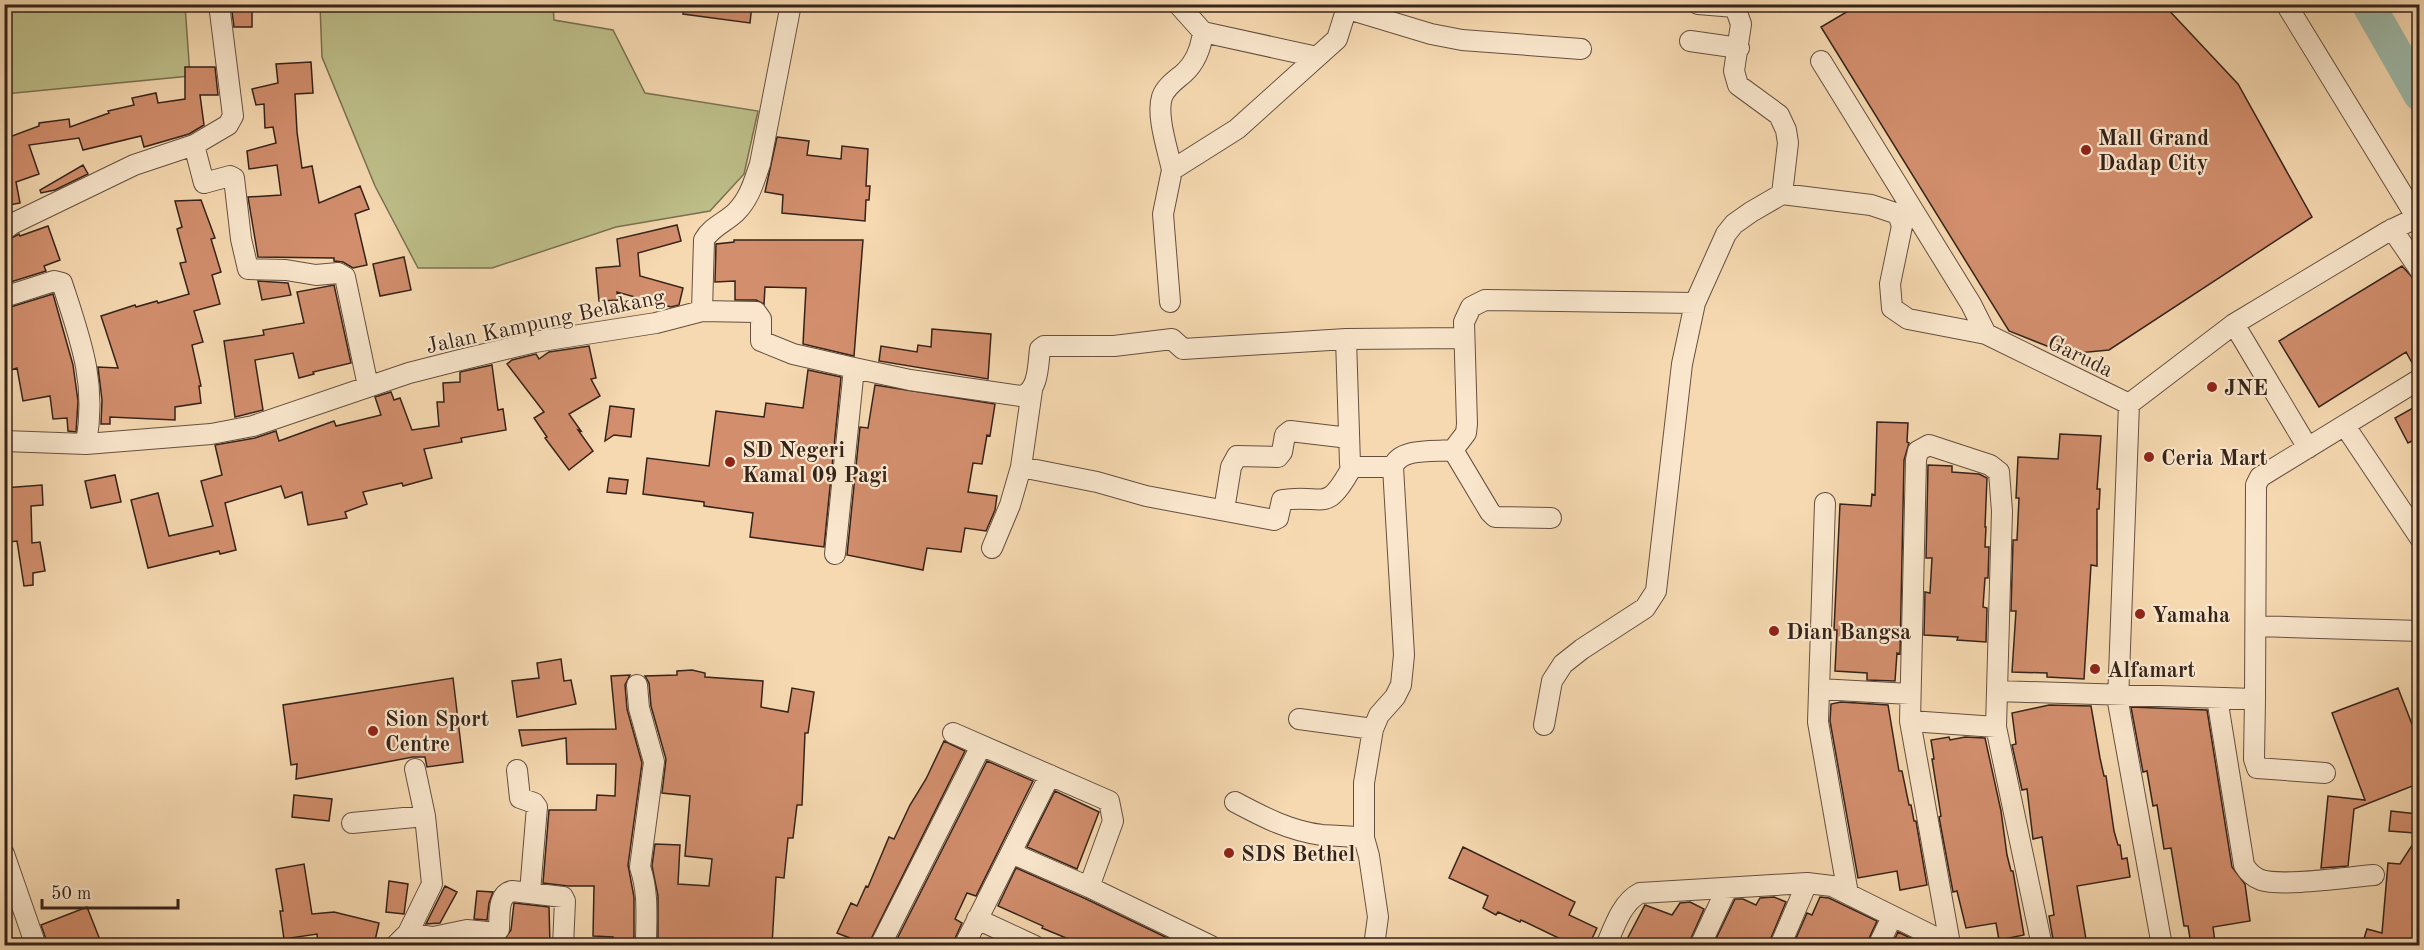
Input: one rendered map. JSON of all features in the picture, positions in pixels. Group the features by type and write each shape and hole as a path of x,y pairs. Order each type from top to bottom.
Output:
{"street":[{"path":"4,230 134,165 194,145 228,125 233,116 219,4"},
{"path":"702,311 704,240 707,233 736,212 752,189 760,164 791,4"},
{"path":"1178,4 1203,32 1317,57"},
{"path":"1544,725 1552,681 1563,664 1645,608 1656,591 1678,398 1695,303 1726,234 1734,224 1782,194 1788,142 1786,130 1779,116 1738,85 1734,71 1741,24 1735,6 1698,4"},
{"path":"2286,4 2418,217"},
{"path":"1172,170 1237,129 1338,39 1348,7 1431,34 1462,40 1581,49"},
{"path":"1170,302 1163,214 1172,170 1160,113 1162,96 1170,83 1185,72 1196,57 1203,32"},
{"path":"1690,41 1739,48"},
{"path":"1821,62 1971,304 1986,334"},
{"path":"194,145 204,183 230,176 234,178 241,239 248,269 286,270 316,275 338,273 345,277 369,386"},
{"name":"Garuda","path":"1782,194 1871,206 1898,214 1902,226 1890,284 1892,308 1908,319 1986,334 2129,404 2234,324 2392,230 2418,217"},
{"path":"2392,230 2420,270"},
{"path":"4,297 54,281 62,284 87,363 90,411 86,444"},
{"path":"1374,945 1378,917 1364,838 1364,783 1373,729 1379,715 1395,697 1401,685 1404,656 1393,467 1395,460 1406,454 1454,450 1466,434 1464,322 1471,307 1485,300 1695,303"},
{"name":"Jalan Kampung Belakang","path":"4,441 86,444 211,434 254,426 408,373 535,342 656,322 702,311 756,312 761,319 760,338 764,343 793,354 854,368"},
{"path":"2234,324 2308,448"},
{"path":"992,548 1010,505 1021,467 1032,390 1040,349 1044,346 1114,346 1172,339 1183,349 1346,339 1464,338"},
{"path":"1346,339 1350,464 1352,467"},
{"path":"835,554 854,368 918,381 1021,396 1032,390"},
{"path":"2325,773 2257,768 2254,759 2257,626 2256,485 2260,477 2420,379"},
{"path":"2129,404 2119,696 2162,945"},
{"path":"2345,426 2420,538"},
{"path":"1224,510 1231,467 1237,456 1278,457 1282,452 1285,435 1290,431 1349,438"},
{"path":"1952,945 1910,721 1916,460 1918,451 1929,445 1990,465 1999,472 2002,511 1996,727 2042,945"},
{"path":"1454,450 1495,517 1551,518"},
{"path":"1021,467 1097,482 1146,496 1274,520 1278,518 1282,500 1324,501 1330,497 1352,467"},
{"path":"1352,467 1393,467"},
{"path":"1825,503 1819,733 1848,894"},
{"path":"2257,626 2420,631"},
{"path":"637,685 639,708 654,762 640,867 645,878 647,893 646,945"},
{"path":"1819,689 1910,694"},
{"path":"1997,691 2255,699"},
{"path":"2217,698 2244,865 2249,873 2259,879 2282,882 2374,875"},
{"path":"1299,719 1373,729"},
{"path":"1910,721 1996,727"},
{"path":"953,734 1109,801 1113,820 1089,887"},
{"path":"880,945 981,746"},
{"path":"402,939 432,884 424,816 415,769"},
{"path":"517,770 520,798 534,803 537,807 530,892"},
{"path":"964,945 1050,775"},
{"path":"1235,802 1295,830 1322,835 1364,838"},
{"path":"352,823 424,816"},
{"path":"1011,853 1089,887 1210,945"},
{"path":"4,854 36,945"},
{"path":"1780,945 1806,882"},
{"path":"1606,945 1626,905 1633,896 1640,893 1806,882 1825,884 1952,945"},
{"path":"1700,945 1727,888"},
{"path":"402,939 433,937 467,930 496,933 499,929 502,898 512,891 559,895 565,901 563,945"},
{"path":"1878,945 1892,916"},
{"path":"977,919 1035,945"}],"green space":[{"path":"5,5 185,5 190,76 5,94"},
{"path":"320,5 553,5 554,20 613,30 645,93 758,111 744,174 710,211 616,227 492,268 418,268 375,186 322,57"}],"building":[{"path":"231,4 252,4 252,27 234,27"},
{"path":"684,4 752,4 750,23 683,14"},
{"name":"Mall Grand Dadap City","path":"1860,4 2163,4 2238,84 2312,217 2109,350 2067,354 2009,331 1821,27"},
{"path":"311,62 313,93 295,94 302,168 312,166 319,203 360,186 369,209 355,214 367,265 353,268 343,262 334,261 334,258 258,257 248,197 281,195 277,165 249,169 247,151 276,143 273,127 265,128 264,104 256,105 252,89 278,83 276,64"},
{"path":"185,67 215,67 218,95 200,95 204,125 189,134 144,147 141,136 83,150 79,138 29,145 39,174 16,182 20,203 4,206 4,139 39,126 39,123 69,119 70,127 109,113 108,111 134,105 132,98 156,93 158,103 185,99"},
{"path":"777,137 809,141 807,155 841,159 842,146 868,149 866,186 870,186 869,200 866,200 865,221 782,213 783,195 765,192"},
{"path":"83,165 88,174 55,190 41,193 40,190"},
{"path":"201,200 215,238 211,239 221,272 212,275 220,304 194,311 203,342 192,345 201,386 199,386 201,403 175,407 175,420 110,417 110,424 101,424 102,400 98,367 118,368 101,316 135,305 136,307 157,301 158,303 189,294 180,263 186,262 177,229 182,227 175,201"},
{"path":"677,225 681,241 638,253 640,276 683,288 679,305 671,307 617,292 618,300 599,301 596,268 620,266 617,239"},
{"path":"48,226 60,260 44,266 46,271 4,284 4,242 19,234 20,236"},
{"path":"734,240 863,240 854,356 803,344 806,288 765,287 764,304 756,300 735,300 735,281 715,282 716,244 734,242"},
{"path":"404,257 411,290 380,296 373,264"},
{"path":"2402,266 2420,286 2420,367 2415,368 2406,352 2319,407 2279,341"},
{"path":"258,281 288,283 291,295 262,300"},
{"path":"334,285 351,363 313,372 314,374 299,378 293,353 255,360 263,410 235,417 224,341 264,335 263,330 304,323 297,292"},
{"path":"53,294 73,365 78,401 76,432 68,431 67,418 53,419 50,396 23,401 17,368 8,371 4,364 4,309"},
{"path":"932,329 991,334 988,379 879,361 881,346 917,352 918,345 931,347"},
{"path":"589,346 596,378 591,379 600,396 569,414 593,451 569,470 545,438 547,437 534,418 544,412 507,364 512,360 536,354 539,359 549,352"},
{"path":"492,365 498,410 503,409 506,430 461,438 462,442 424,449 432,478 403,486 402,483 363,492 367,504 345,512 347,518 308,525 302,492 285,498 281,486 225,503 236,550 220,554 219,551 148,568 131,500 158,493 169,536 213,526 201,481 222,475 215,445 255,438 276,431 279,441 334,421 336,426 381,415 375,397 391,392 394,400 400,398 412,430 439,426 437,402 444,402 443,383 460,382 460,372"},
{"path":"808,370 841,377 824,547 750,537 753,513 704,506 704,502 643,494 647,458 709,466 716,411 764,417 766,403 803,408"},
{"path":"875,385 995,404 990,436 987,435 982,464 973,463 968,492 997,496 995,510 986,531 965,528 961,552 927,548 923,570 847,555 860,427 868,428"},
{"path":"2420,404 2420,437 2408,443 2395,418"},
{"path":"610,406 634,409 631,437 614,435 605,441"},
{"path":"1877,422 1908,423 1907,442 1909,443 1904,460 1900,654 1897,653 1895,681 1867,680 1867,673 1835,671 1837,630 1834,630 1840,504 1871,506 1872,494 1875,495"},
{"path":"2060,434 2101,436 2097,489 2100,489 2099,509 2097,509 2097,566 2091,565 2084,679 2047,677 2047,673 2012,672 2016,611 2011,611 2013,540 2017,540 2019,498 2016,498 2018,457 2058,459"},
{"path":"1928,465 1952,466 1952,472 1979,474 1987,478 1985,547 1989,547 1988,578 1985,578 1983,607 1987,608 1986,642 1957,640 1958,637 1924,635 1925,592 1930,593 1932,558 1926,558"},
{"path":"115,475 121,502 91,508 85,481"},
{"path":"609,478 628,480 626,494 607,492"},
{"path":"42,485 43,505 31,506 32,543 40,542 45,571 33,573 33,585 24,586 17,541 9,542 4,488"},
{"path":"561,659 564,681 571,680 576,704 517,717 512,681 539,678 537,663"},
{"path":"692,670 705,673 705,677 763,681 761,707 788,712 792,688 814,692 808,733 805,733 802,805 797,805 793,838 788,838 784,878 776,877 772,945 658,945 658,896 652,866 655,844 680,845 678,884 709,886 712,859 685,856 690,796 662,793 666,759 651,706 649,683 645,676 677,675 677,671"},
{"path":"630,675 625,685 627,709 642,763 628,865 634,897 634,945 616,945 613,937 593,936 594,886 543,883 549,810 596,810 597,795 615,796 616,764 567,764 566,738 522,746 519,730 616,729 611,676"},
{"name":"Sion Sport Centre","path":"453,678 463,762 427,767 425,757 413,757 296,779 297,764 291,765 283,705"},
{"path":"2398,688 2420,745 2420,783 2354,809 2348,866 2321,868 2328,796 2365,800 2332,713"},
{"path":"1841,702 1888,705 1899,771 1902,771 1909,805 1911,805 1914,821 1916,821 1927,885 1900,890 1897,871 1858,878 1830,721 1831,704"},
{"path":"2049,705 2091,706 2100,758 2104,776 2106,776 2114,831 2118,845 2120,845 2122,859 2127,858 2130,877 2077,886 2087,945 2054,945 2049,916 2054,915 2042,837 2033,839 2027,789 2022,790 2012,745 2016,744 2012,713"},
{"path":"2131,707 2207,710 2232,867 2245,884 2250,921 2213,927 2215,942 2191,945 2188,926 2184,926 2171,848 2164,849 2157,805 2153,806 2147,771 2143,772"},
{"path":"1949,737 1950,740 1965,737 1985,738 2024,935 1999,940 1996,923 1966,928 1957,891 1953,892 1939,817 1941,816 1932,759 1934,759 1931,740"},
{"path":"944,741 965,751 868,945 837,933 851,903 857,906 866,886 868,887 889,837 894,839"},
{"path":"987,761 1033,781 976,896 967,893 955,919 962,923 952,945 894,945"},
{"path":"1055,791 1099,812 1077,869 1027,847"},
{"path":"294,795 332,799 329,821 292,817"},
{"path":"2391,811 2417,814 2415,833 2389,831"},
{"path":"2420,833 2420,945 2362,945 2367,929 2382,933 2388,863 2400,864"},
{"path":"1463,847 1575,902 1569,915 1597,928 1589,945 1573,945 1521,920 1520,922 1498,912 1496,915 1483,908 1488,896 1449,878"},
{"path":"304,864 312,914 334,912 379,923 374,945 355,945 355,943 318,945 317,934 284,939 280,911 283,911 276,869"},
{"path":"1016,868 1182,945 1083,945 1042,928 1043,926 998,906"},
{"path":"389,881 408,884 404,914 386,912"},
{"path":"445,886 457,892 440,923 426,924"},
{"path":"477,891 493,892 487,920 474,919"},
{"path":"1774,897 1786,902 1768,945 1713,945 1735,899 1743,899 1756,905 1760,898"},
{"path":"1820,897 1829,898 1877,921 1866,945 1793,945 1807,913 1812,915"},
{"path":"1690,902 1704,909 1688,945 1624,945 1645,905 1672,915 1680,903"},
{"path":"514,903 549,907 550,945 451,945 468,942 501,944 511,930"},
{"path":"87,907 102,945 48,945 41,925"},
{"path":"1898,932 1925,945 1892,945"}],"waterway":[{"path":"2368,4 2420,95"}],"place":[{"name":"Mall Grand Dadap City","path":"2086,150"},
{"name":"JNE","path":"2212,387"},
{"name":"Ceria Mart","path":"2149,457"},
{"name":"SD Negeri Kamal 09 Pagi","path":"730,462"},
{"name":"Yamaha","path":"2140,614"},
{"name":"Dian Bangsa","path":"1774,631"},
{"name":"Alfamart","path":"2095,669"},
{"name":"Sion Sport Centre","path":"373,731"},
{"name":"SDS Bethel","path":"1229,853"}]}
